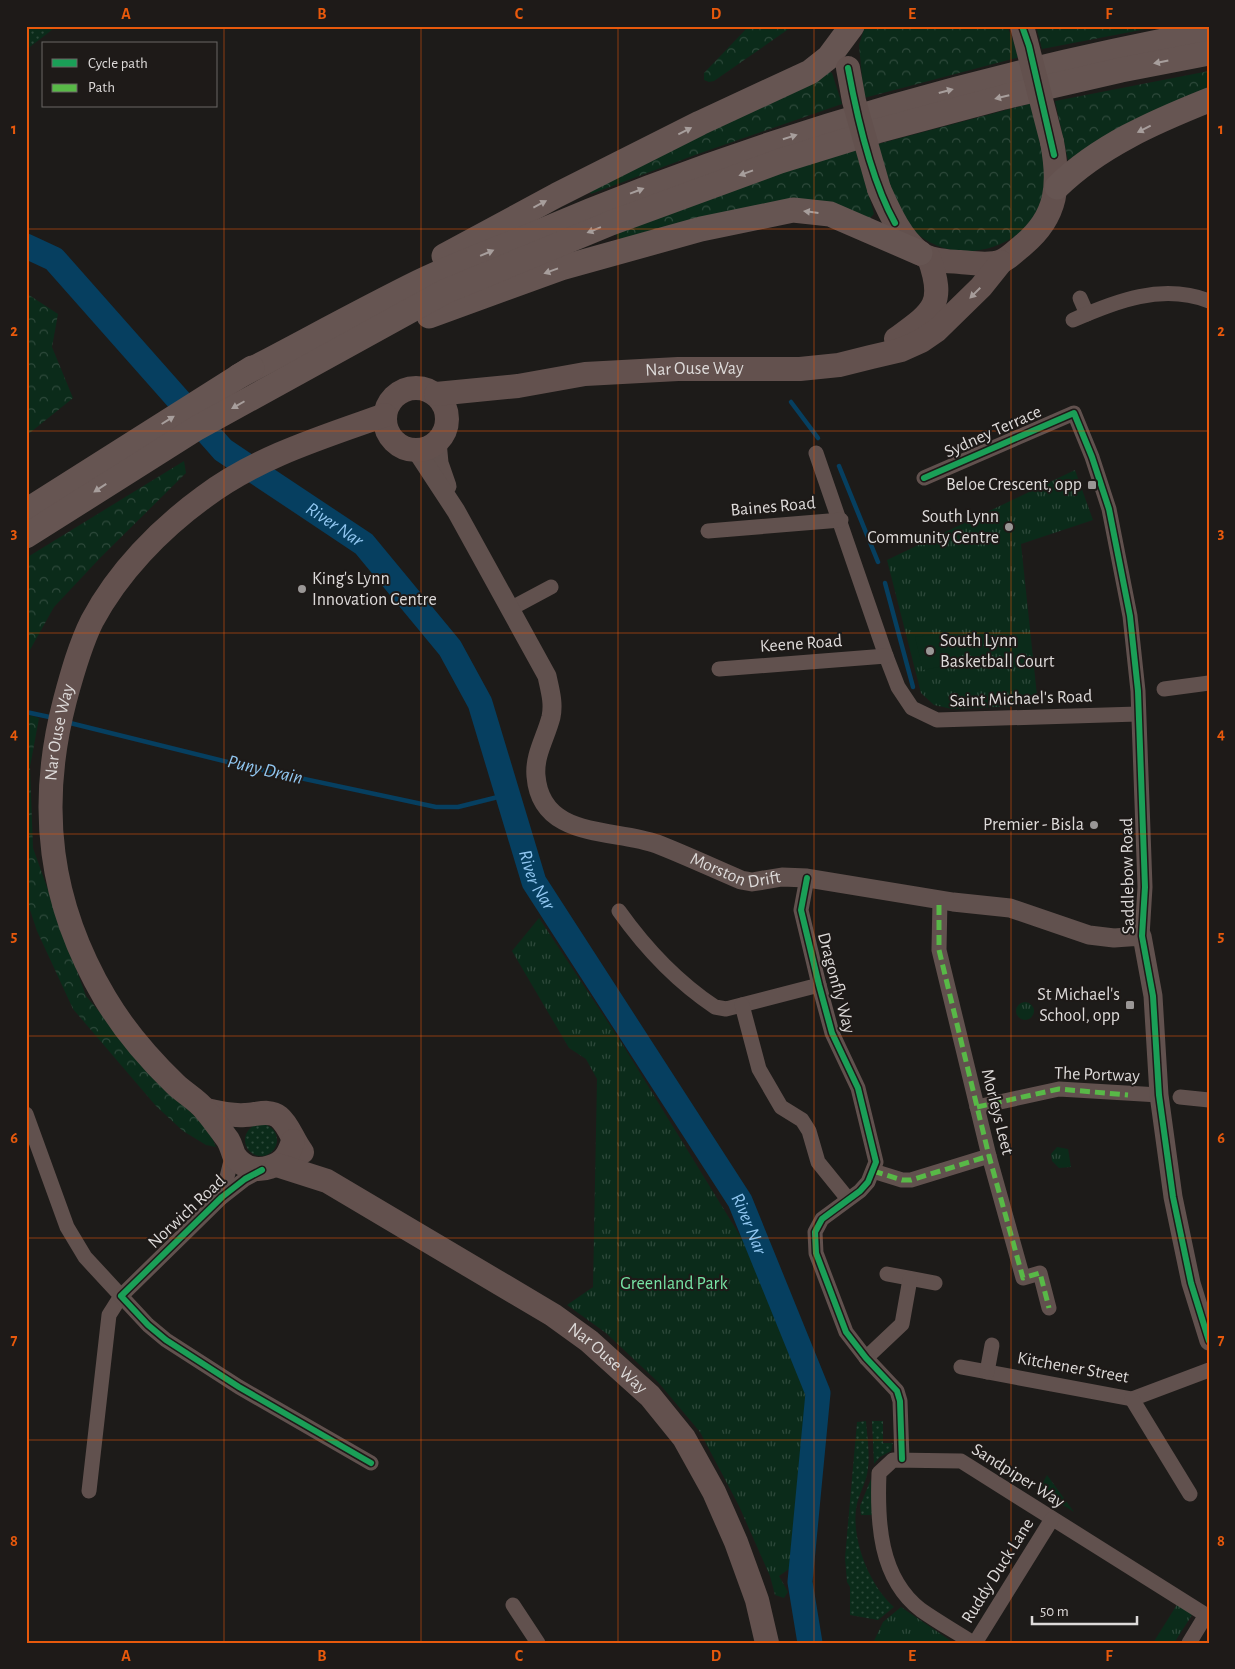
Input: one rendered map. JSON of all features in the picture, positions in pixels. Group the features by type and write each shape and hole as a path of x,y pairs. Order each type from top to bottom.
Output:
{"highway":[{"path":"26,536 239,376 360,302 557,195 700,123 810,72 829,57 853,26"},
{"path":"239,376 420,282 604,204 700,167 871,111 980,82 1124,48 1209,32"},
{"path":"26,511 281,380 444,292 612,223 780,161 877,131 1004,97 1121,70 1209,53"},
{"path":"1057,187 1091,157 1172,115 1209,100"},
{"path":"281,380 419,319 561,268 756,216 793,210 830,214 924,255"}],"main road":[{"path":"853,26 848,47 848,68 854,101 879,189 895,223 924,255 971,263 1001,262"},
{"path":"1022,26 1052,142 1057,187"},
{"name":"Nar Ouse Way","path":"436,394 518,386 585,374 678,369 800,369 840,365 901,350 921,341 937,330 981,287 1001,262 1030,239 1043,223 1054,202 1057,187"},
{"name":"Nar Ouse Way","path":"870,357 921,321 931,310 937,297 937,284 924,255"},
{"name":"Nar Ouse Way","path":"448,419 468,404 518,386"},
{"path":"422,388 436,394 445,406 448,419 446,429 437,442 428,448 405,446 386,429 385,415 391,399 405,389 422,388"},
{"name":"Nar Ouse Way","path":"385,415 290,449 233,477 206,495 167,526 112,589 92,622 70,680 53,752 50,802 52,847 56,876 73,935 88,968 122,1025 176,1085 206,1110 232,1148 249,1168 270,1168 327,1181 553,1314 589,1341 650,1396 684,1438 714,1492 736,1542 756,1600 767,1643"},
{"name":"Nar Ouse Way","path":"332,434 405,446"},
{"name":"Nar Ouse Way","path":"206,1110 246,1116 262,1112 278,1116 288,1127 293,1141 327,1181"},
{"path":"232,1148 234,1127 246,1116"},
{"path":"270,1168 288,1155 293,1141"}],"street":[{"path":"1073,320 1116,301 1140,295 1198,297 1209,301"},
{"path":"1080,298 1087,314"},
{"name":"Sydney Terrace","path":"924,478 1074,413"},
{"name":"Saddlebow Road","path":"1074,413 1092,457 1109,509 1121,562 1130,616 1138,714 1145,887 1142,936 1154,996 1159,1095 1173,1197 1191,1283 1209,1341"},
{"name":"Morston Drift","path":"437,442 439,463 456,511"},
{"name":"Morston Drift","path":"405,446 456,511 547,676 552,707 540,748 536,776 545,802 561,820 589,831 634,838 656,844 741,880 752,882 782,877 807,878 1010,908 1089,934 1114,938 1142,936"},
{"name":"Saint Michael's Road","path":"816,453 841,520 886,656 898,686 912,708 937,720 1138,714"},
{"name":"Baines Road","path":"708,531 841,520"},
{"path":"510,609 551,587"},
{"name":"Keene Road","path":"719,669 886,656"},
{"path":"1164,689 1209,683"},
{"name":"Dragonfly Way","path":"807,878 801,910 832,1033 858,1088 875,1152 873,1171"},
{"name":"Morleys Leet","path":"940,899 939,950 989,1156 1023,1278 1040,1273 1049,1308"},
{"path":"619,910 659,962 715,1007 726,1009 819,985"},
{"path":"742,1005 759,1069 781,1107 802,1120 809,1132 818,1162 848,1199"},
{"name":"The Portway","path":"977,1107 1059,1089 1159,1095"},
{"path":"1180,1097 1209,1100"},
{"path":"26,1114 68,1227 85,1257 148,1325 166,1340 239,1387 371,1463"},
{"name":"Norwich Road","path":"222,1197 232,1148"},
{"path":"974,1643 921,1610 909,1599 888,1562 878,1525 879,1473 887,1463 902,1459 900,1401 897,1391 866,1358 846,1332 816,1253 814,1241 822,1219 864,1186 873,1171 902,1180 911,1180 989,1156"},
{"name":"Norwich Road","path":"89,1491 109,1315 121,1296 135,1281 222,1197 245,1179 270,1168"},
{"path":"888,1274 935,1283"},
{"path":"866,1358 902,1324 910,1279"},
{"path":"987,1372 992,1345"},
{"name":"Kitchener Street","path":"961,1367 1132,1399 1209,1370"},
{"path":"1132,1399 1190,1494"},
{"name":"Sandpiper Way","path":"902,1459 961,1461 1207,1615"},
{"name":"Ruddy Duck Lane","path":"974,1643 1052,1519"},
{"path":"513,1605 538,1643"},
{"path":"1189,1643 1207,1615"}],"green space":[{"path":"26,26 57,26 26,50"},
{"path":"749,26 793,26 714,81 704,80 704,73"},
{"path":"865,26 1007,26 1020,57 864,98 859,45"},
{"path":"1036,26 1162,26 1042,49"},
{"path":"1209,71 1209,89 1119,129 1068,160 1055,101"},
{"path":"830,72 832,73 842,104 695,155 591,194 589,190"},
{"path":"1032,103 1045,156 1047,174 1044,198 1033,218 1017,234 997,245 975,251 952,250 930,243 911,228 896,201 878,144"},
{"path":"856,150 874,214 869,219 835,206 618,239 615,233 784,172"},
{"path":"26,293 58,314 52,347 73,398 26,436"},
{"path":"184,461 186,473 101,557 54,607 26,657 26,558"},
{"path":"1075,470 1093,520 1021,544 1038,705 952,709 934,705 921,693 887,560"},
{"name":"South Lynn Basketball Court","path":"938,634 944,666 923,670 915,637"},
{"path":"26,714 39,718 30,767 33,848 86,996 136,1055 209,1131 216,1147 206,1145 183,1131 156,1106 73,1009 37,931 26,898"},
{"name":"Greenland Park","path":"539,918 621,1042 747,1247 803,1383 808,1412 795,1565 779,1576 788,1592 784,1598 775,1595 770,1576 739,1506 700,1432 658,1382 606,1333 567,1305 593,1287 597,1079 586,1059 569,1048 512,951"},
{"path":"1021,1002 1029,1002 1034,1007 1032,1018 1021,1020 1016,1015 1016,1007"},
{"path":"261,1124 273,1128 277,1140 273,1152 261,1156 249,1152 245,1140 249,1128"},
{"path":"1057,1147 1068,1149 1071,1167 1059,1168 1052,1161 1051,1154"},
{"path":"866,1421 869,1462 856,1509 857,1535 864,1562 870,1575 885,1598 894,1607 878,1620 850,1615 850,1587 847,1582 845,1558 857,1422"},
{"path":"872,1421 883,1421 883,1443 893,1443 891,1451 880,1457 874,1464"},
{"path":"1047,1475 1074,1512 1039,1490"},
{"path":"871,1479 872,1515 861,1515 860,1506"},
{"path":"1178,1603 1192,1615 1174,1643 1153,1643"},
{"path":"901,1607 954,1643 873,1643 883,1622"}],"waterway":[{"name":"River Nar","path":"26,246 54,259 223,450 364,544 450,648 480,703 534,882 740,1201 818,1393 800,1582 810,1643"},
{"path":"791,402 818,438"},
{"path":"839,466 878,562"},
{"path":"885,583 913,687"},
{"name":"Puny Drain","path":"26,712 54,718"},
{"name":"Puny Drain","path":"66,722 248,767 436,807 458,807 506,795"}],"marked path":[{"path":"939,905 939,950 989,1156 1023,1278 1040,1273 1049,1308"},
{"path":"977,1107 1059,1089 1128,1095"},
{"path":"873,1171 902,1180 911,1180 989,1156"}],"cycle path":[{"path":"1022,26 1029,46 1054,155"},
{"path":"848,68 860,127 872,168 886,206 895,223"},
{"path":"924,478 1074,413 1092,457 1109,509 1130,616 1138,691 1145,887 1142,936 1153,996 1159,1095 1173,1197 1191,1283 1209,1341"},
{"path":"807,878 801,910 819,985 832,1033 858,1088 876,1162 868,1182 860,1191 822,1219 815,1232 816,1253 846,1332 866,1358 897,1391 900,1401 902,1459"},
{"path":"262,1170 245,1179 222,1197 121,1296 148,1325 166,1340 239,1387 371,1463"}],"place":[{"name":"Beloe Crescent, opp","path":"1092,485"},
{"name":"South Lynn Community Centre","path":"1009,527"},
{"name":"King's Lynn Innovation Centre","path":"302,589"},
{"name":"South Lynn Basketball Court","path":"930,651"},
{"name":"Premier - Bisla","path":"1094,825"},
{"name":"St Michael's School, opp","path":"1130,1005"}]}
